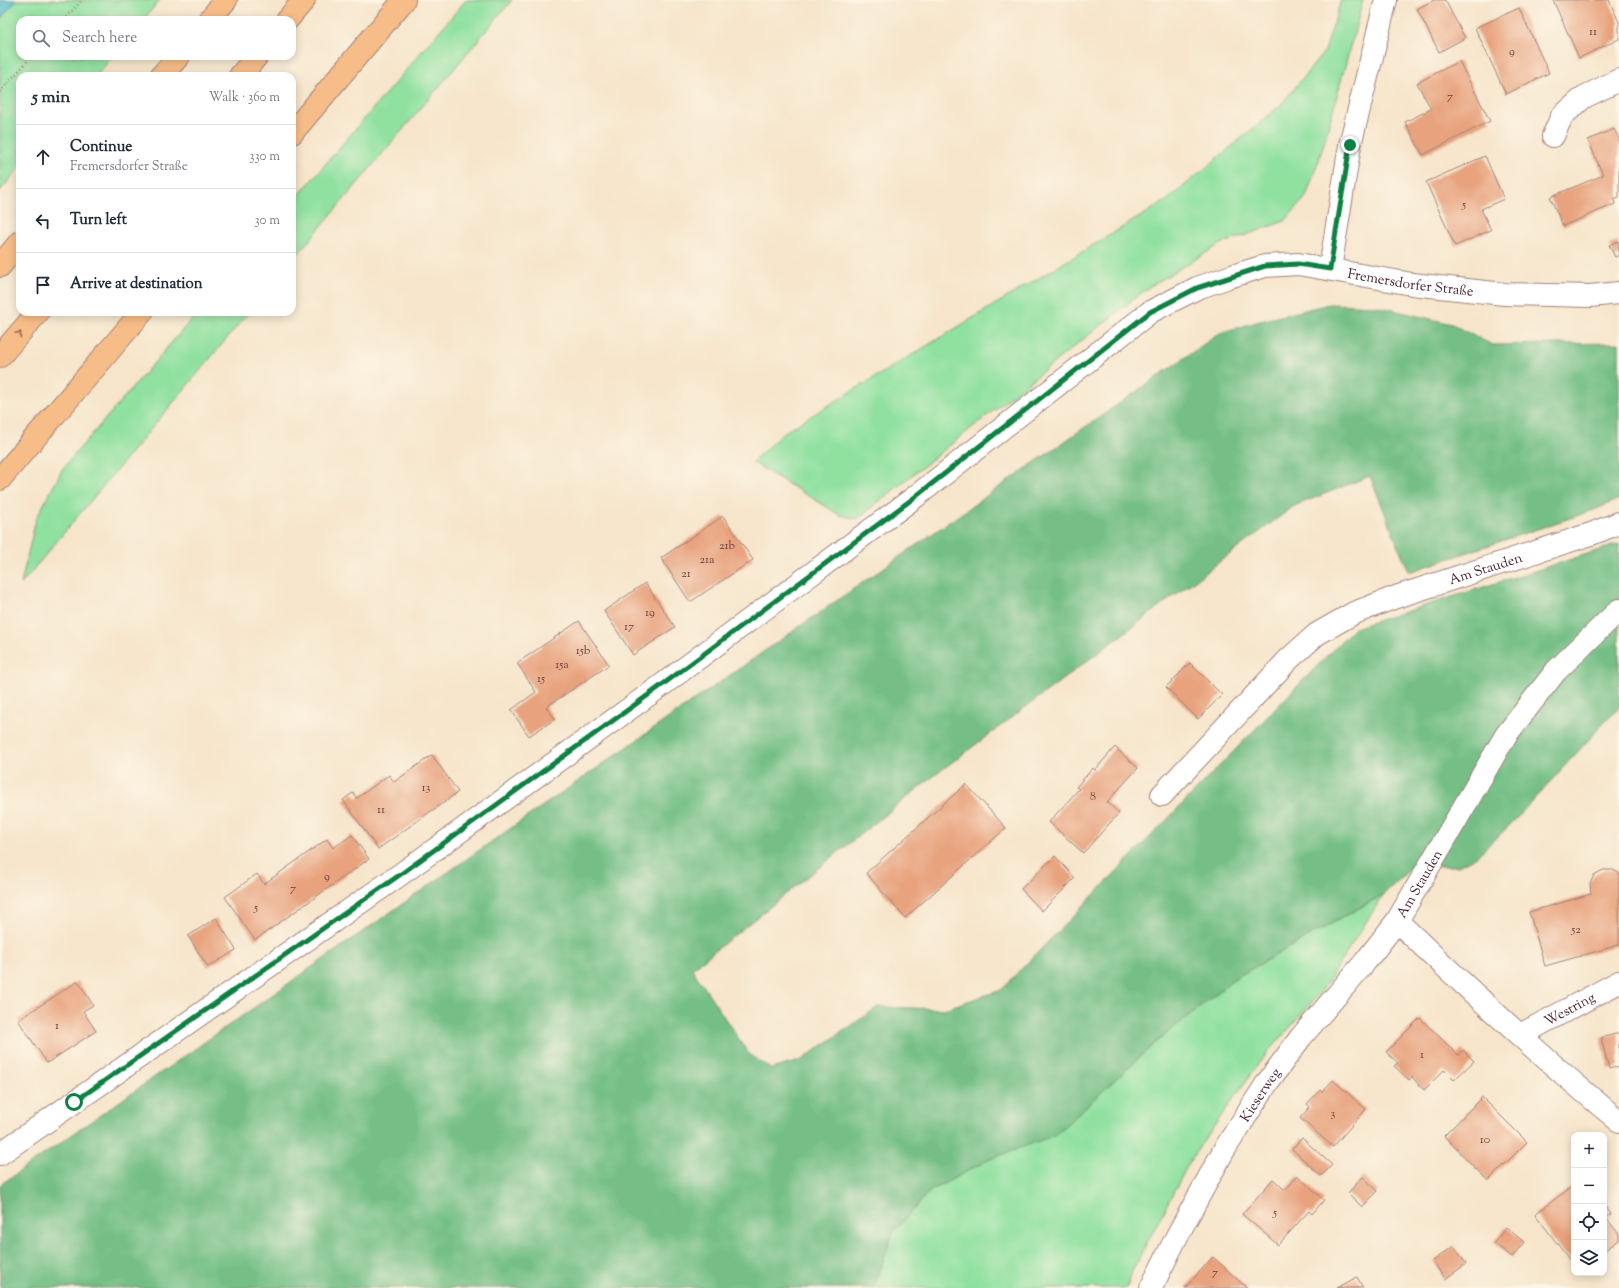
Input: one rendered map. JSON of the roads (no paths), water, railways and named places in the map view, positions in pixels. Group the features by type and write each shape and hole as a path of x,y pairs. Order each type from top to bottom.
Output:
{"main road":[{"path":"212,16 226,0"},
{"path":"290,16 304,0"},
{"path":"296,128 404,0"},
{"path":"165,72 175,60"},
{"path":"243,72 254,60"},
{"path":"0,266 16,247"},
{"path":"0,356 35,316"},
{"path":"0,479 139,316"}],"street":[{"path":"1330,269 1350,145 1386,0"},
{"path":"1553,136 1562,116 1584,97 1619,80"},
{"name":"Fremersdorfer Straße","path":"0,1154 394,878 658,688 915,497 1150,312 1197,288 1265,266 1298,264 1412,284 1504,294 1590,296 1619,293"},
{"name":"Am Stauden","path":"1162,795 1289,658 1317,634 1354,613 1396,597 1591,534 1619,523"},
{"name":"Am Stauden","path":"1619,610 1556,671 1506,736 1397,921 1469,990 1580,1089 1619,1121"},
{"name":"Kieserweg","path":"1151,1288 1177,1236 1224,1150 1267,1083 1301,1037 1365,962 1397,921"},
{"name":"Westring","path":"1520,1035 1619,982"}],"water":[{"path":"0,0 17,0 0,19"}]}
